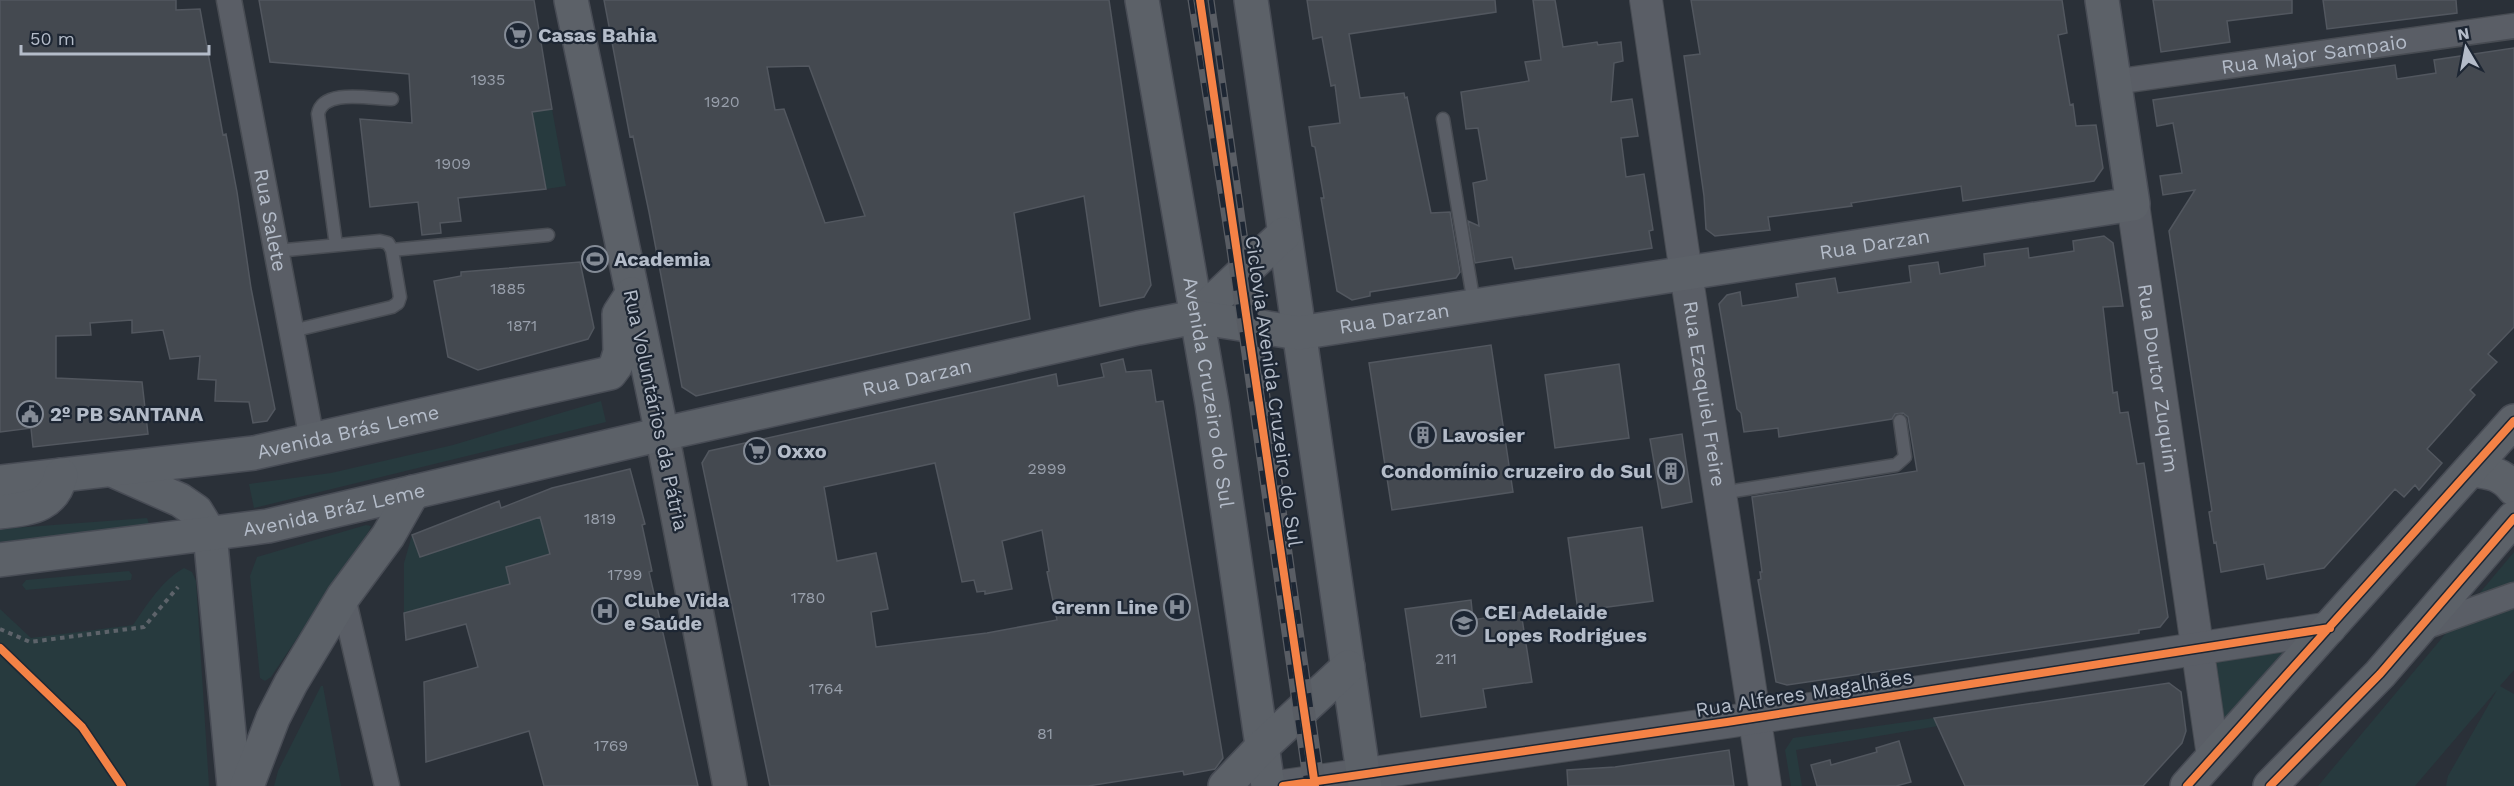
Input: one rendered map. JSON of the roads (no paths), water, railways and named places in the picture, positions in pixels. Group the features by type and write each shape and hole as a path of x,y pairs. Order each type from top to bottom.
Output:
{"main road":[{"name":"Rua Voluntários da Pátria","path":"571,0 662,434 730,786"},
{"name":"Avenida Cruzeiro do Sul","path":"1142,0 1212,404 1268,786"},
{"path":"1251,0 1365,781"},
{"name":"Rua Doutor Zuquim","path":"2102,0 2133,204"},
{"name":"Rua Darzan","path":"662,434 1196,317 1299,333 2133,204"},
{"path":"1196,317 1284,234"},
{"name":"Avenida Brás Leme","path":"0,482 254,453 610,373 616,365 620,352 619,314 632,294"},
{"path":"2187,786 2215,771 2330,628 2514,421"},
{"name":"Avenida Bráz Leme","path":"0,560 268,526 662,434"},
{"path":"112,470 180,500 196,511 210,534 234,786"},
{"path":"2472,470 2496,473 2506,479 2514,489"},
{"path":"0,512 31,508 48,500 58,488 61,476"},
{"path":"247,786 273,718 291,683 343,597 388,536 413,492"},
{"path":"2270,786 2380,674 2514,518"},
{"path":"1226,786 1262,747 1348,667"}],"street":[{"name":"Rua Salete","path":"229,0 312,440"},
{"name":"Rua Ezequiel Freire","path":"1646,0 1765,786"},
{"name":"Rua Major Sampaio","path":"2114,82 2514,26"},
{"name":"Rua Doutor Zuquim","path":"2133,204 2215,771"},
{"path":"2420,629 2514,595"},
{"path":"343,597 387,786"},
{"name":"Rua Alferes Magalhães","path":"1283,786 1365,781 1754,717 2330,628"}],"lane":[{"path":"336,245 318,114 319,106 326,100 337,97 392,99"},
{"path":"1443,119 1475,306"},
{"path":"392,250 548,235"},
{"path":"276,251 380,241 388,243 392,250 400,297 398,303 392,307 292,331"},
{"path":"1720,494 1896,465 1905,457 1900,421"}],"railway":[{"path":"1191,0 1230,250 1307,786"},
{"path":"1211,0 1322,786"}],"place":[{"name":"Casas Bahia","path":"518,35"},
{"name":"Academia","path":"595,259"},
{"name":"2º PB SANTANA","path":"30,414"},
{"name":"Lavosier","path":"1423,435"},
{"name":"Oxxo","path":"757,451"},
{"name":"Condomínio cruzeiro do Sul","path":"1671,471"},
{"name":"Grenn Line","path":"1177,607"},
{"name":"Clube Vida e Saúde","path":"605,611"},
{"name":"CEI Adelaide Lopes Rodrigues","path":"1464,623"}]}
